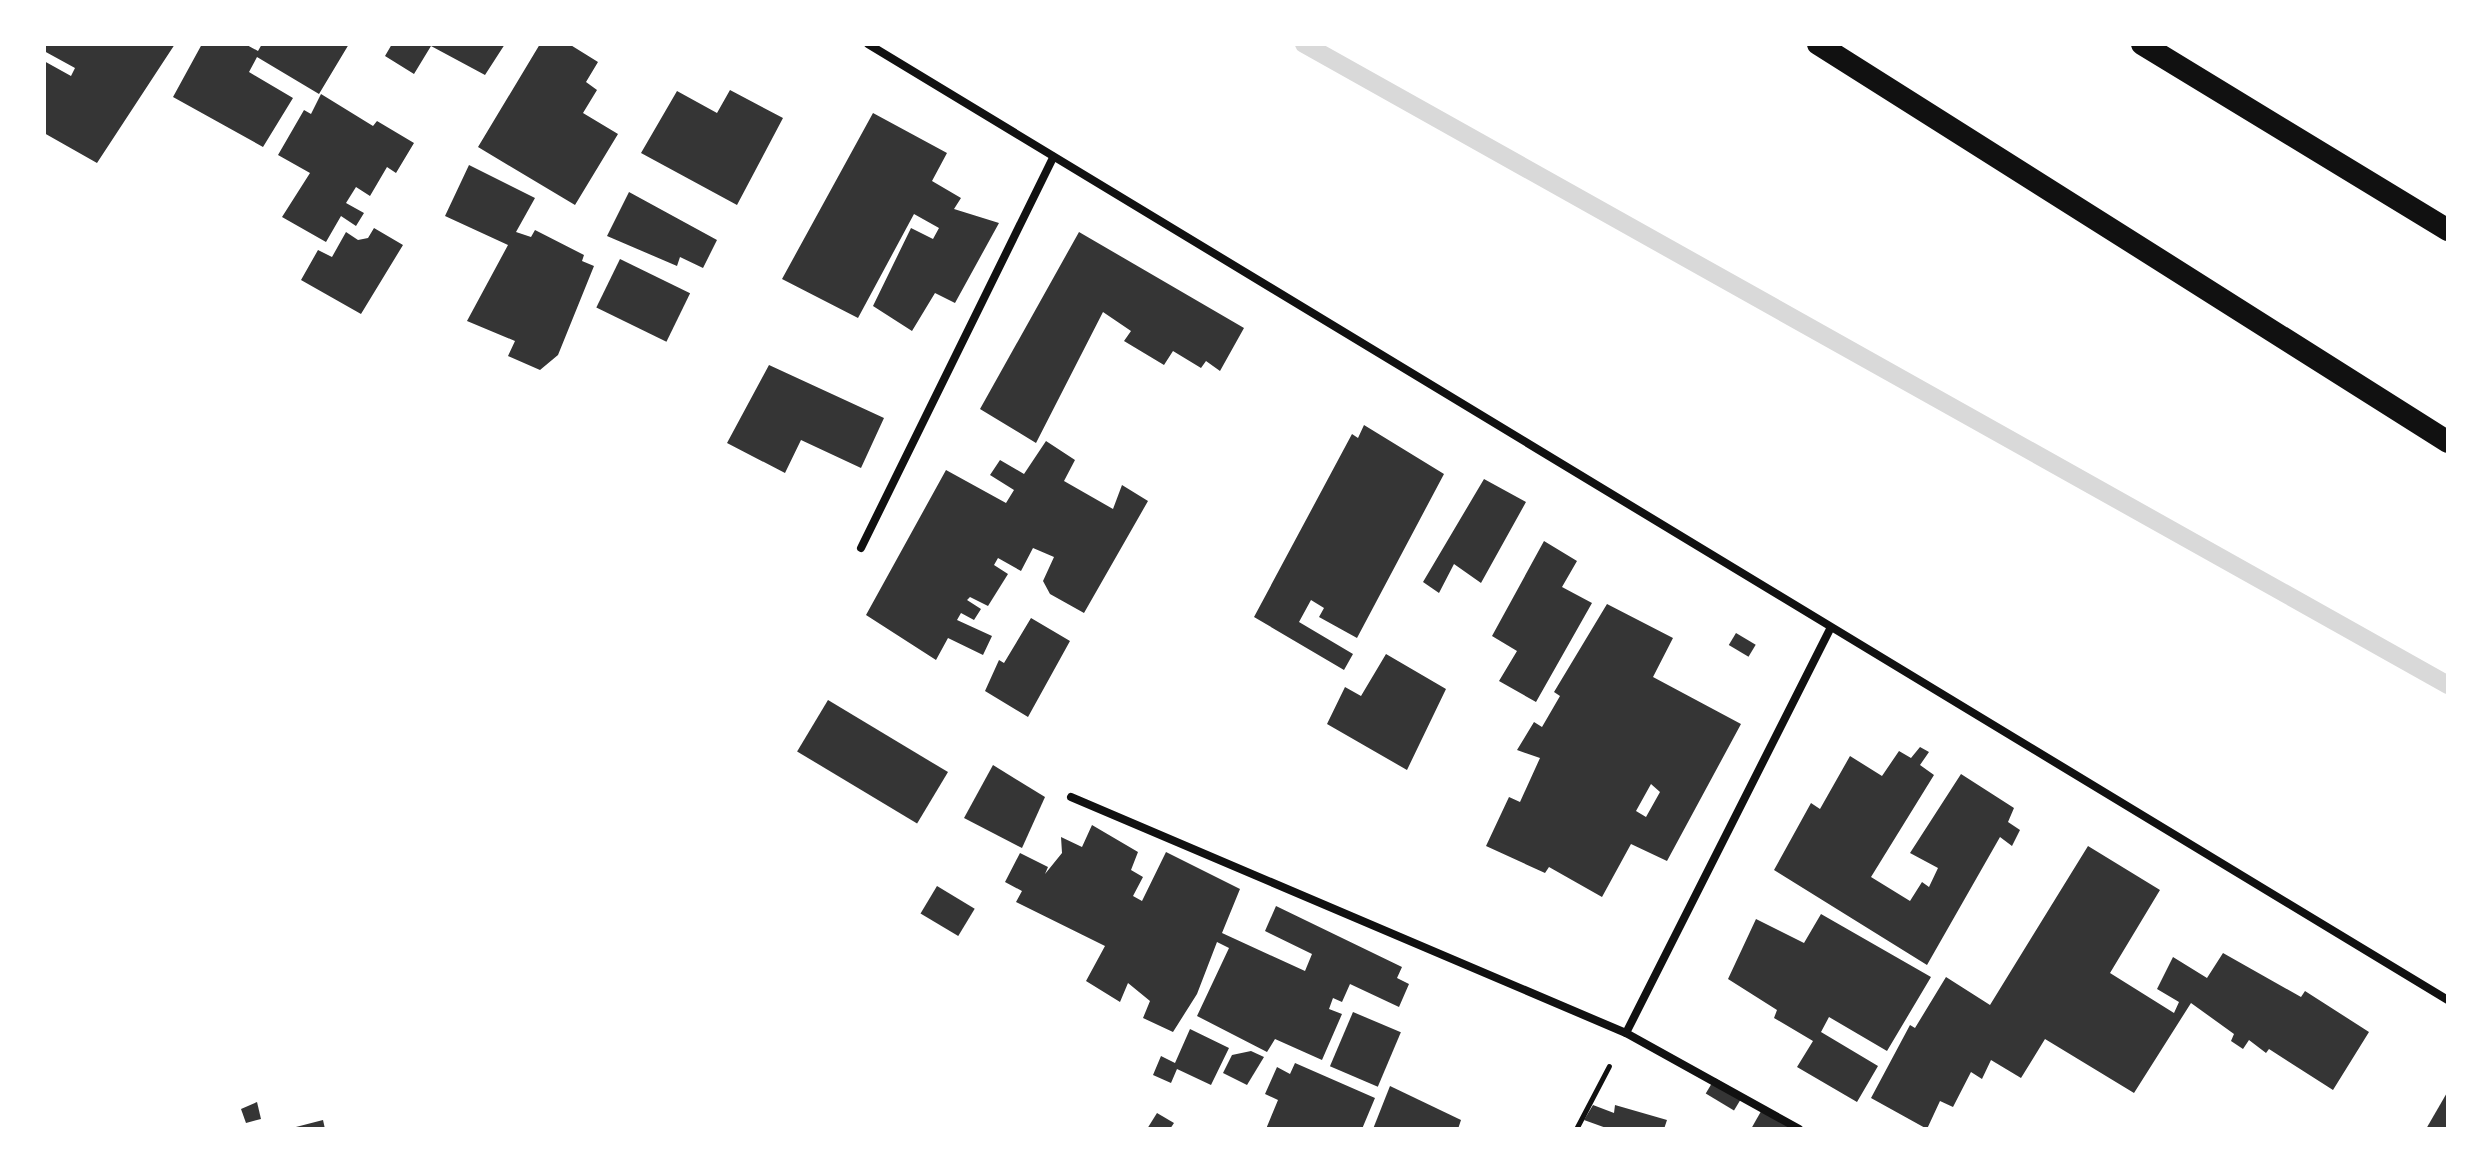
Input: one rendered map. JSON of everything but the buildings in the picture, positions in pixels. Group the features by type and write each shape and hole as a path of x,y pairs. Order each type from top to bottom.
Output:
{"highway":[{"path":"1818,44 2448,442"},
{"path":"2142,44 2448,230"}],"street":[{"path":"868,44 1830,629 2448,1000"},
{"path":"861,548 1053,157"},
{"path":"1626,1033 1830,629"},
{"path":"1071,797 1626,1033 1799,1129"}],"path":[{"path":"1576,1129 1626,1033"}],"waterway":[{"path":"1304,44 2448,685"}]}
